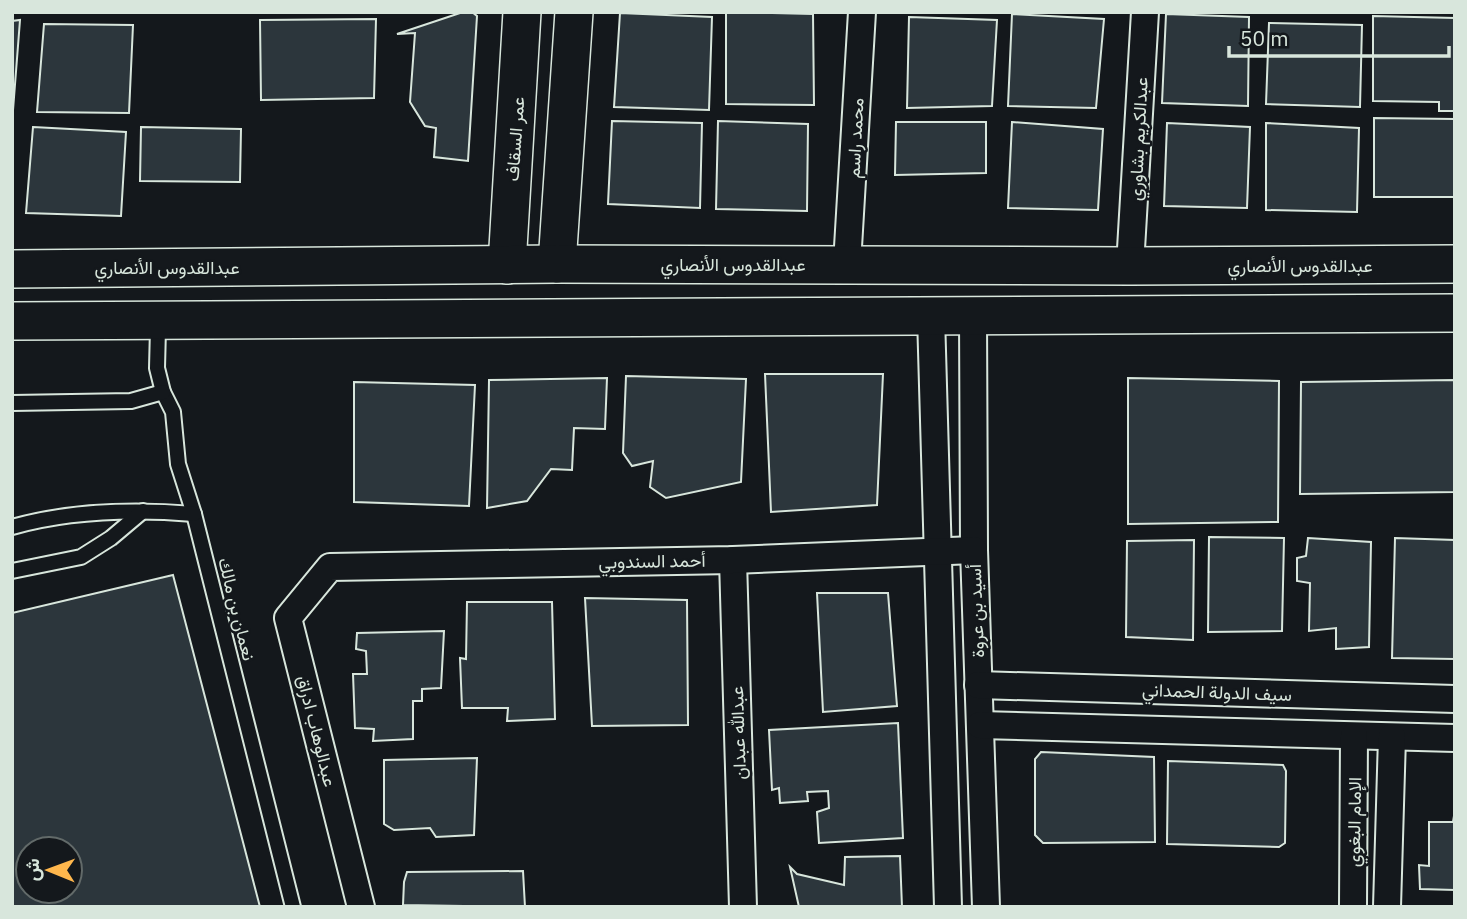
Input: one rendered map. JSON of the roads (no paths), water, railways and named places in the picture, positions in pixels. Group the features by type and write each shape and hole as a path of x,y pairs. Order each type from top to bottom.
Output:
{"street":[{"name":"عمر السقاف","path":"507,265 522,12"},
{"path":"556,264 574,12"},
{"name":"محمد راسم","path":"847,264 862,12"},
{"name":"عبدالكريم بشاوري","path":"1130,266 1145,12"},
{"name":"عبدالقدوس الأنصاري","path":"12,269 556,264 1455,264"},
{"path":"12,321 1455,313"},
{"name":"أسيد بن عروة","path":"973,315 974,550 986,907"},
{"name":"أسيد بن عروة","path":"931,316 948,907"},
{"name":"أحمد السندوبي","path":"330,567 733,560 974,550"},
{"name":"عبدالله عبدان","path":"733,560 743,907"},
{"name":"عبدالوهاب ادراق","path":"330,567 288,618 361,907"},
{"name":"سيف الدولة الحمداني","path":"978,685 1455,699"},
{"path":"979,725 1455,738"},
{"name":"الإمام البغوي","path":"1353,907 1354,736"},
{"name":"الإمام البغوي","path":"1387,907 1392,737"}],"lane":[{"name":"نعمان بن مالك","path":"155,320 158,328 157,368 163,393 173,412 178,464 194,514 293,907"},
{"path":"12,403 131,401 163,393"},
{"path":"12,570 81,557 111,538 143,511"},
{"path":"12,527 38,519 88,513 143,511 194,514"}]}
